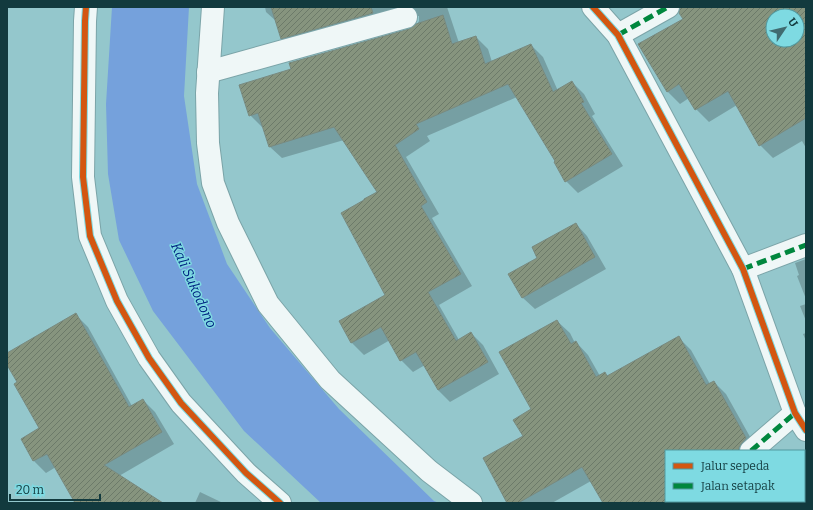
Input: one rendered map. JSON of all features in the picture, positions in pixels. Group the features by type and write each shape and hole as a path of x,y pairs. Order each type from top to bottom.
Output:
{"street":[{"path":"86,7 83,177 90,236 117,301 149,358 181,403 246,473 280,503"},
{"path":"213,7 207,93 208,143 213,183 228,223 268,304 330,380 429,471 471,503"},
{"path":"593,7 618,35 743,269 801,421 753,450"},
{"path":"618,35 668,7"},
{"path":"208,72 406,17"},
{"path":"743,269 806,246"}],"water":[{"name":"Kali Sukodono","path":"112,7 189,7 184,96 197,184 227,264 270,328 339,409 434,501 439,503 321,503 244,431 153,311 119,240 108,174 106,104"}],"building":[{"path":"271,7 371,7 373,13 281,39"},
{"path":"680,7 806,7 806,118 759,146 728,91 695,110 679,84 667,92 638,44 683,19 679,13"},
{"path":"443,15 452,44 476,36 485,64 531,44 553,92 572,81 584,102 581,103 612,154 565,182 554,162 555,161 508,84 416,124 419,129 395,145 427,202 421,206 461,274 428,292 456,341 471,332 488,362 438,390 416,352 400,361 381,327 351,343 339,321 385,295 341,213 377,192 334,127 269,147 258,113 249,116 239,85 291,69 289,63 409,29 416,24"},
{"path":"576,223 595,257 522,298 508,274 537,258 532,247"},
{"path":"76,313 129,407 143,399 162,432 104,465 163,503 75,503 47,454 33,461 21,439 39,428 14,384 17,382 7,365 7,353"},
{"path":"557,320 571,344 576,341 596,377 605,372 607,376 679,336 706,385 714,381 746,438 739,447 739,450 665,450 666,503 603,503 582,467 518,503 507,503 483,458 523,436 513,420 531,409 499,352"}],"marked path":[{"path":"618,35 668,7"},
{"path":"743,269 806,245"},
{"path":"752,450 795,413"}],"cycle path":[{"path":"86,7 83,177 90,236 117,301 149,358 181,403 246,473 280,503"},
{"path":"593,7 618,35 743,269 795,413 806,430"}]}
